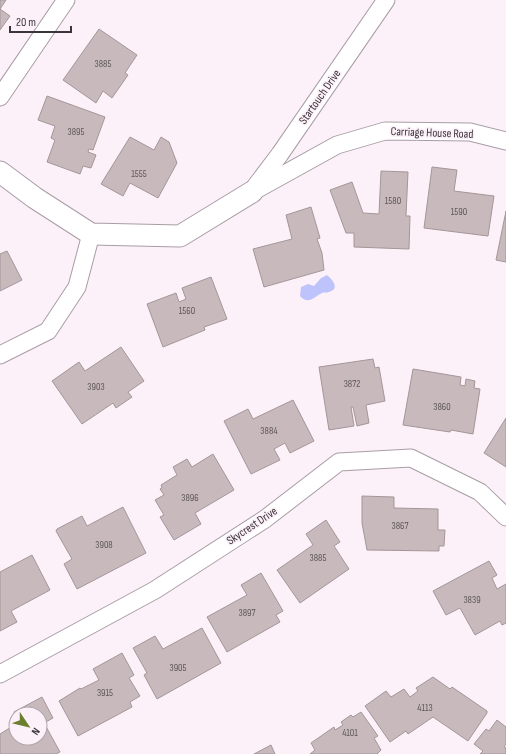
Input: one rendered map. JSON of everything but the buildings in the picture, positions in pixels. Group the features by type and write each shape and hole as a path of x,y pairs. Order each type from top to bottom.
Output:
{"street":[{"path":"0,97 66,0"},
{"name":"Startouch Drive","path":"252,192 280,154 386,0"},
{"name":"Carriage House Road","path":"252,192 337,145 385,131 470,132 506,141"},
{"path":"0,172 35,198 91,234 180,236 252,192"},
{"path":"0,355 48,330 77,287 91,234"},
{"name":"Skycrest Drive","path":"0,674 155,590 265,519 340,462 411,458 480,492 506,517"}],"water":[{"path":"327,275 335,287 332,291 322,293 309,300 303,299 300,296 301,287 308,284 314,286 321,278"}]}
